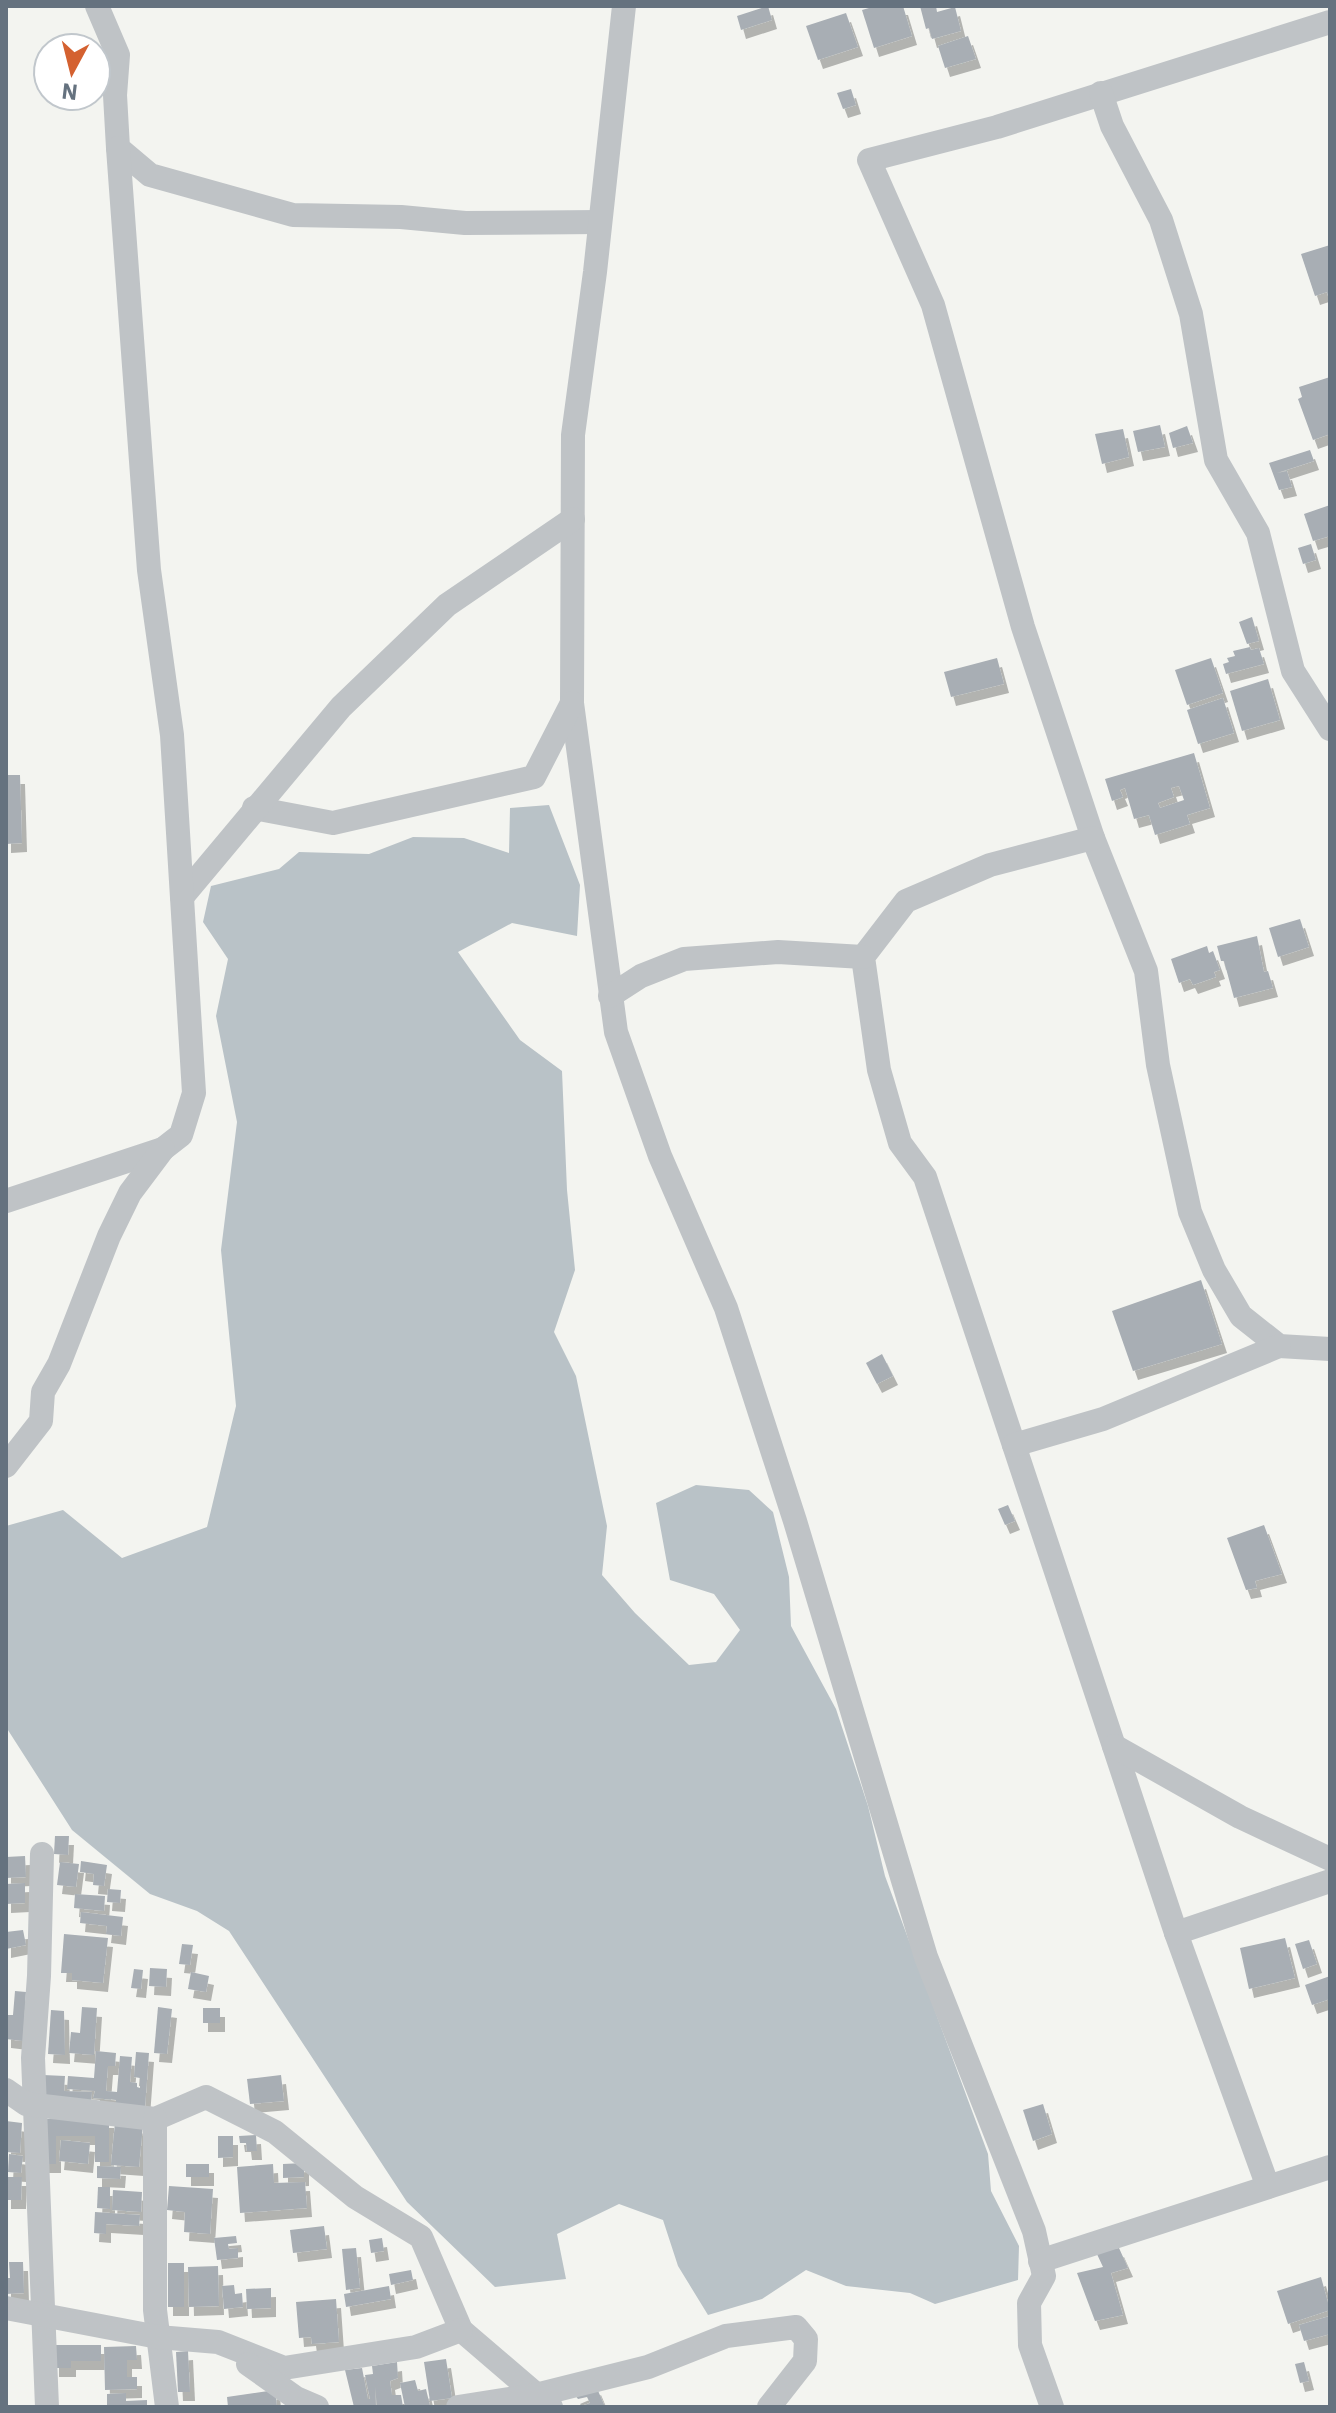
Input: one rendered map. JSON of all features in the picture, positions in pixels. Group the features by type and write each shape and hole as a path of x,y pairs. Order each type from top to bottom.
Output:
{"street":[{"path":"6,1466 41,1421 43,1392 59,1364 109,1236 130,1193 163,1149 181,1135 194,1093 172,735 149,570 118,148 115,95 118,55 97,6"},
{"path":"624,6 573,435 572,703 616,1032 660,1156 726,1308 800,1536 926,1957 1034,2231 1044,2276 1029,2303 1030,2345 1052,2407"},
{"path":"1279,1346 1241,1316 1214,1270 1190,1212 1158,1065 1146,971 1093,838 1023,627 933,305 869,160 997,127 1330,22"},
{"path":"1101,93 1112,126 1161,220 1191,314 1216,460 1258,533 1293,671 1330,729"},
{"path":"118,148 150,175 293,215 401,217 465,223 600,222"},
{"path":"182,897 341,707 447,605 573,519"},
{"path":"254,808 333,823 534,777 572,703"},
{"path":"1093,838 990,865 906,901 863,957 879,1070 900,1143 925,1177 1176,1933 1268,2187"},
{"path":"610,996 641,976 684,959 778,952 863,957"},
{"path":"6,1201 163,1149"},
{"path":"1014,1445 1103,1419 1279,1346 1330,1349"},
{"path":"1114,1746 1240,1817 1330,1859"},
{"path":"42,1854 34,2104 47,2407"},
{"path":"1176,1933 1330,1881"},
{"path":"6,2090 26,2104 155,2119 206,2097 275,2132 355,2197 421,2237 461,2330 544,2401"},
{"path":"155,2119 155,2310 167,2407"},
{"path":"1040,2261 1330,2167"},
{"path":"6,2308 158,2337 218,2342 284,2368 416,2347 461,2330"},
{"path":"458,2407 544,2401 648,2367 726,2336 796,2327 806,2339 805,2361 769,2407"},
{"path":"218,2342 296,2398 317,2407"}],"shaded area":[{"path":"549,805 580,885 577,936 512,923 458,952 520,1040 562,1071 567,1190 575,1270 554,1332 576,1376 607,1526 602,1575 635,1613 689,1665 716,1662 740,1630 714,1594 670,1580 656,1503 696,1485 749,1490 773,1512 789,1577 791,1626 836,1709 868,1806 885,1876 988,2154 991,2191 1019,2246 1018,2280 935,2304 910,2293 846,2286 806,2270 762,2299 708,2315 678,2266 663,2220 619,2204 557,2234 566,2279 495,2287 407,2202 229,1931 197,1911 150,1894 72,1830 6,1727 6,1526 63,1510 122,1558 207,1527 236,1406 221,1250 237,1122 216,1016 228,959 203,922 211,886 279,869 299,852 369,854 413,837 464,838 509,853 510,808"}],"building":[{"path":"768,6 772,20 741,30 737,16"},
{"path":"876,6 903,6 912,36 874,48 862,10"},
{"path":"920,6 936,6 937,12 955,7 961,31 932,39"},
{"path":"846,13 858,47 818,60 806,26"},
{"path":"968,36 976,59 945,68 938,46"},
{"path":"851,89 856,105 843,109 837,93"},
{"path":"1330,245 1329,299 1327,292 1315,296 1301,254"},
{"path":"1330,377 1330,434 1313,440 1298,399 1302,397 1299,387"},
{"path":"1160,425 1165,447 1138,452 1133,431"},
{"path":"1187,426 1193,443 1173,448 1169,433"},
{"path":"1123,429 1129,457 1102,464 1095,434"},
{"path":"1310,450 1314,461 1277,473 1287,471 1292,487 1279,490 1269,463"},
{"path":"1330,505 1330,536 1313,541 1304,514"},
{"path":"1311,544 1316,560 1303,564 1298,548"},
{"path":"1252,617 1259,641 1247,644 1239,622"},
{"path":"1250,647 1251,650 1259,648 1264,664 1226,674 1223,664 1229,662 1227,658 1235,656 1233,651"},
{"path":"997,658 1004,684 951,697 944,672"},
{"path":"1211,658 1223,693 1187,705 1175,670"},
{"path":"1268,679 1280,720 1242,731 1230,691"},
{"path":"1223,698 1234,733 1198,744 1187,710"},
{"path":"1194,753 1210,808 1187,815 1190,824 1155,835 1149,815 1134,819 1125,788 1120,790 1123,797 1112,801 1105,779","holes":["1179,786 1184,800 1160,808 1158,803 1174,797 1171,788"]},
{"path":"6,775 20,775 22,843 6,844"},
{"path":"1300,919 1309,947 1278,957 1269,928"},
{"path":"1257,936 1264,972 1268,971 1273,988 1234,998 1217,946"},
{"path":"1207,946 1209,953 1213,951 1220,970 1214,972 1216,977 1193,985 1190,979 1179,983 1171,959"},
{"path":"1201,1280 1222,1344 1133,1371 1112,1311"},
{"path":"882,1354 893,1376 877,1384 866,1363"},
{"path":"1008,1505 1015,1521 1005,1525 998,1509"},
{"path":"1264,1525 1282,1574 1255,1581 1257,1588 1246,1590 1227,1538"},
{"path":"55,1836 69,1836 68,1855 54,1854"},
{"path":"25,1856 26,1877 6,1878 6,1857"},
{"path":"81,1861 107,1865 104,1886 93,1885 94,1874 80,1872"},
{"path":"60,1862 79,1864 76,1887 57,1885"},
{"path":"25,1883 25,1903 6,1904 6,1884"},
{"path":"108,1889 121,1890 120,1903 107,1902"},
{"path":"75,1894 105,1896 104,1911 74,1908"},
{"path":"81,1912 123,1917 121,1936 106,1934 107,1926 80,1923"},
{"path":"23,1930 26,1945 6,1949 6,1932"},
{"path":"64,1934 108,1938 103,1983 72,1980 72,1973 61,1973"},
{"path":"1285,1938 1295,1978 1249,1989 1240,1948"},
{"path":"1309,1940 1317,1964 1303,1969 1295,1944"},
{"path":"182,1944 193,1945 190,1965 179,1964"},
{"path":"150,1968 167,1969 166,1987 149,1986"},
{"path":"134,1969 143,1970 141,1989 131,1988"},
{"path":"191,1972 209,1976 206,1992 188,1989"},
{"path":"1330,1976 1330,1999 1312,2005 1305,1985"},
{"path":"15,1991 26,1992 23,2041 6,2039 6,2015 13,2015"},
{"path":"82,2007 97,2008 94,2055 69,2053 71,2032 80,2033"},
{"path":"158,2007 172,2009 167,2054 154,2053"},
{"path":"203,2008 220,2008 220,2023 203,2023"},
{"path":"51,2010 64,2011 65,2055 48,2054"},
{"path":"96,2051 116,2053 115,2066 108,2066 106,2091 117,2092 120,2056 132,2057 130,2082 137,2083 140,2088 140,2078 134,2077 136,2052 149,2053 145,2107 116,2105 116,2100 93,2098 95,2091 67,2089 68,2076 94,2078"},
{"path":"43,2075 65,2076 64,2091 92,2092 91,2102 42,2101"},
{"path":"281,2075 284,2101 250,2104 247,2079"},
{"path":"1043,2104 1052,2134 1033,2141 1023,2110"},
{"path":"44,2119 109,2119 109,2162 95,2162 95,2136 56,2136 56,2164 44,2164"},
{"path":"6,2121 22,2123 20,2153 6,2152"},
{"path":"115,2122 143,2125 139,2167 111,2165"},
{"path":"256,2135 257,2151 247,2151 246,2143 240,2143 239,2136"},
{"path":"218,2136 233,2136 233,2157 218,2158"},
{"path":"61,2140 90,2143 88,2164 59,2161"},
{"path":"9,2154 23,2156 21,2173 8,2172"},
{"path":"304,2163 304,2177 283,2178 283,2164"},
{"path":"186,2164 209,2164 209,2177 186,2177"},
{"path":"273,2164 274,2183 305,2182 307,2208 240,2213 237,2167"},
{"path":"97,2166 121,2167 120,2179 97,2178"},
{"path":"6,2177 22,2177 21,2200 6,2200"},
{"path":"169,2186 213,2189 210,2234 184,2232 185,2212 167,2210"},
{"path":"98,2187 110,2187 110,2209 97,2208"},
{"path":"113,2190 142,2192 141,2212 112,2210"},
{"path":"95,2212 140,2215 139,2226 106,2224 106,2234 94,2233"},
{"path":"324,2226 327,2249 293,2253 290,2230"},
{"path":"236,2236 237,2243 228,2244 229,2249 238,2248 238,2258 217,2260 214,2238"},
{"path":"382,2238 384,2251 371,2253 369,2240"},
{"path":"356,2248 360,2288 346,2290 342,2249"},
{"path":"1119,2248 1128,2268 1111,2273 1123,2315 1095,2321 1077,2273 1103,2267 1096,2252"},
{"path":"9,2262 23,2262 24,2293 6,2294 6,2278 10,2278"},
{"path":"168,2263 184,2263 184,2307 168,2307"},
{"path":"218,2266 219,2306 189,2307 188,2267"},
{"path":"411,2270 413,2280 391,2285 389,2274"},
{"path":"1321,2277 1330,2310 1288,2324 1277,2291"},
{"path":"234,2285 235,2294 242,2293 243,2307 224,2309 222,2286"},
{"path":"389,2286 391,2299 346,2307 344,2294"},
{"path":"271,2288 271,2308 247,2309 246,2289"},
{"path":"336,2299 339,2342 312,2344 311,2337 299,2338 296,2302"},
{"path":"1330,2316 1330,2334 1304,2341 1299,2325"},
{"path":"54,2345 101,2345 101,2361 71,2361 71,2368 54,2368"},
{"path":"136,2346 137,2360 127,2360 127,2377 137,2377 137,2389 105,2390 104,2347"},
{"path":"188,2351 190,2392 178,2392 176,2352"},
{"path":"446,2359 452,2398 430,2401 424,2362"},
{"path":"397,2362 398,2378 390,2381 392,2395 401,2395 403,2407 377,2407 375,2387 376,2407 354,2407 345,2370 362,2368 370,2399 365,2375 373,2374 372,2366"},
{"path":"1304,2362 1309,2381 1300,2383 1295,2364"},
{"path":"415,2380 418,2391 426,2389 430,2406 405,2407 400,2383"},
{"path":"596,2386 605,2407 579,2407 590,2403 587,2397 578,2399 575,2395"},
{"path":"275,2390 277,2407 228,2407 227,2397"},
{"path":"126,2393 126,2401 147,2400 147,2407 107,2407 107,2394"}]}
